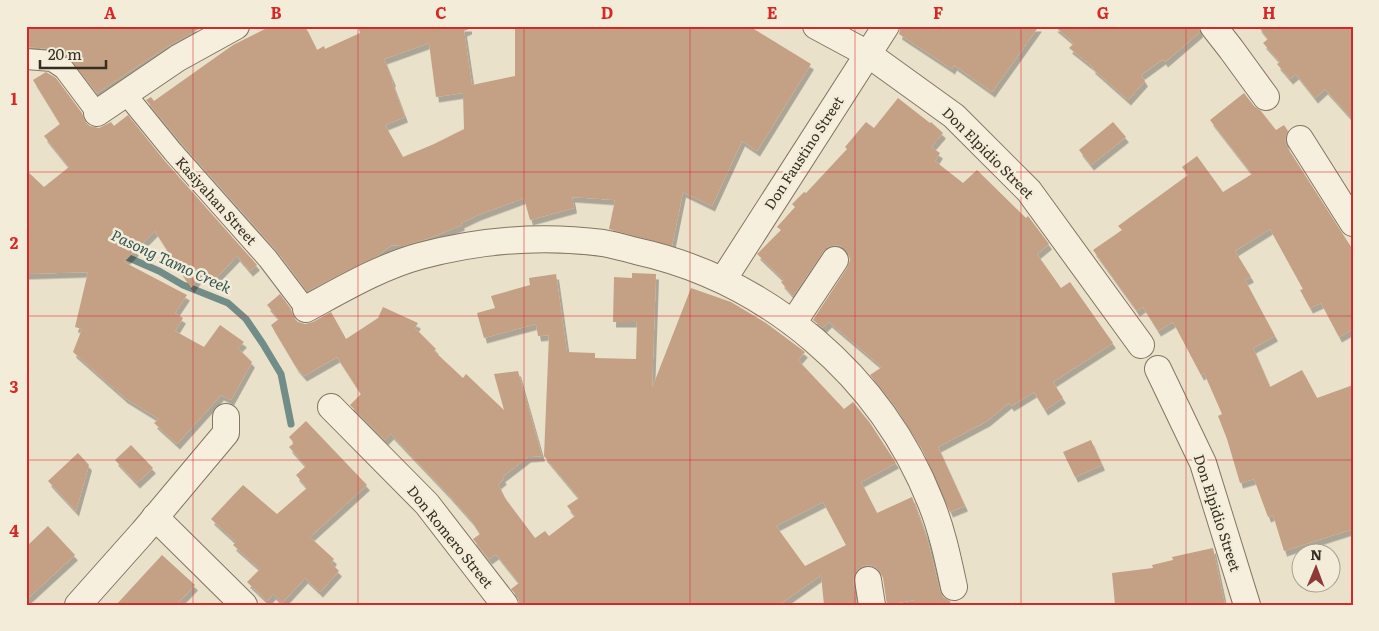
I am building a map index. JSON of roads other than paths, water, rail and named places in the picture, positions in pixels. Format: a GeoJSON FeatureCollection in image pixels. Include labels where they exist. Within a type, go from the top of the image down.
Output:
{"type":"FeatureCollection","features":[{"type":"Feature","properties":{"kind":"street"},"geometry":{"type":"LineString","coordinates":[[26,59],[52,61],[64,69],[97,113],[178,58],[236,26]]}},
{"type":"Feature","properties":{"kind":"street"},"geometry":{"type":"LineString","coordinates":[[816,26],[868,54]]}},
{"type":"Feature","properties":{"kind":"street","name":"Don Faustino Street"},"geometry":{"type":"LineString","coordinates":[[723,280],[886,26]]}},
{"type":"Feature","properties":{"kind":"street"},"geometry":{"type":"LineString","coordinates":[[1213,26],[1266,97]]}},
{"type":"Feature","properties":{"kind":"street","name":"Don Elpidio Street"},"geometry":{"type":"LineString","coordinates":[[868,54],[954,116],[1029,190],[1141,345]]}},
{"type":"Feature","properties":{"kind":"street","name":"Kasiyahan Street"},"geometry":{"type":"LineString","coordinates":[[125,93],[173,152],[268,259],[306,309]]}},
{"type":"Feature","properties":{"kind":"street"},"geometry":{"type":"LineString","coordinates":[[1300,138],[1353,223]]}},
{"type":"Feature","properties":{"kind":"street"},"geometry":{"type":"LineString","coordinates":[[306,309],[360,279],[418,256],[480,243],[542,238],[604,243],[656,255],[723,280],[762,301],[793,323],[832,356],[862,388],[889,424],[912,462],[931,502],[945,544],[954,587]]}},
{"type":"Feature","properties":{"kind":"street"},"geometry":{"type":"LineString","coordinates":[[793,323],[835,260]]}},
{"type":"Feature","properties":{"kind":"street","name":"Don Elpidio Street"},"geometry":{"type":"LineString","coordinates":[[1158,369],[1203,463],[1247,605]]}},
{"type":"Feature","properties":{"kind":"street","name":"Don Romero Street"},"geometry":{"type":"LineString","coordinates":[[331,407],[427,504],[505,605]]}},
{"type":"Feature","properties":{"kind":"street"},"geometry":{"type":"LineString","coordinates":[[78,605],[226,434],[226,417]]}},
{"type":"Feature","properties":{"kind":"street"},"geometry":{"type":"LineString","coordinates":[[154,517],[244,605]]}},
{"type":"Feature","properties":{"kind":"waterway","name":"Pasong Tamo Creek"},"geometry":{"type":"LineString","coordinates":[[120,254],[159,271],[183,285],[228,303],[246,319],[281,374],[291,424]]}}]}
